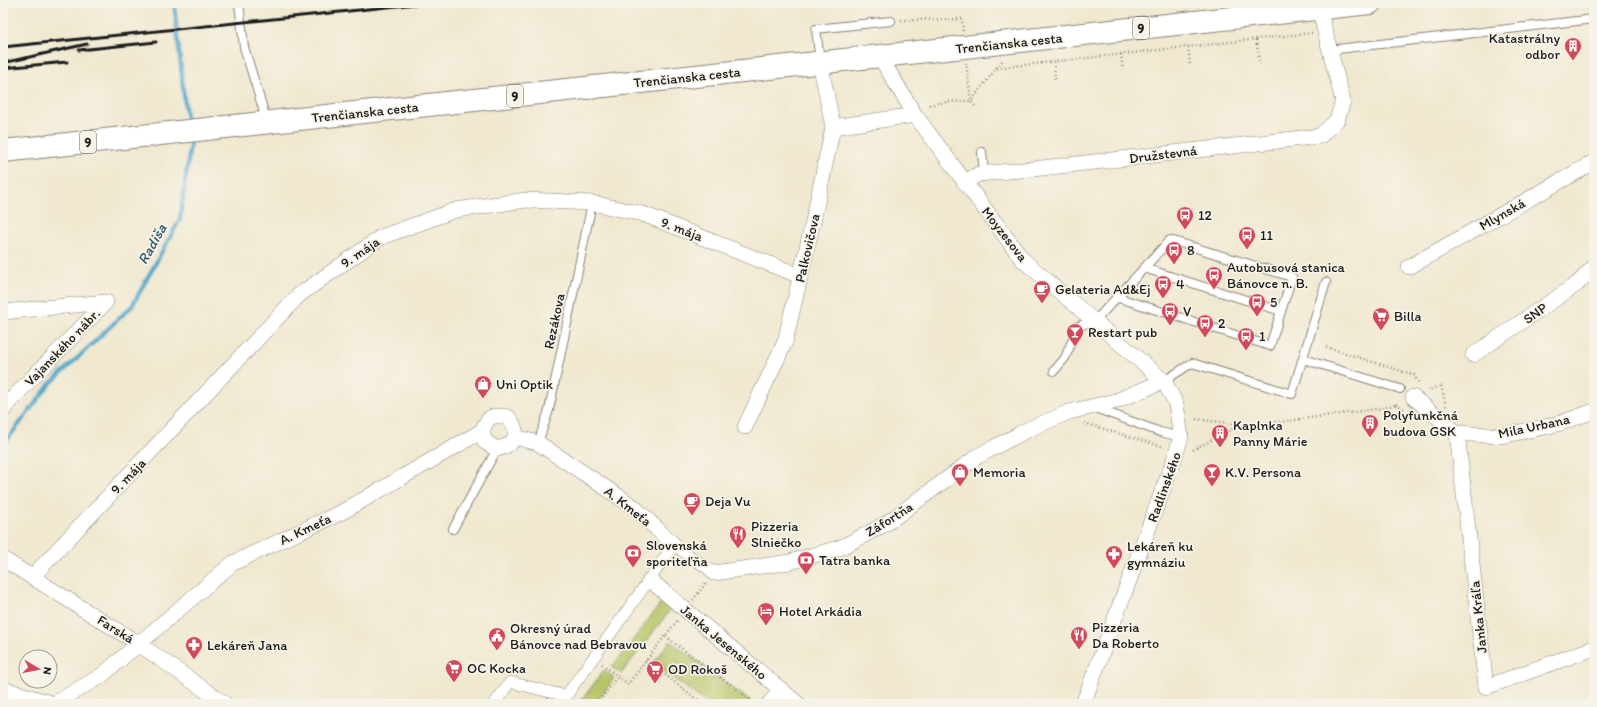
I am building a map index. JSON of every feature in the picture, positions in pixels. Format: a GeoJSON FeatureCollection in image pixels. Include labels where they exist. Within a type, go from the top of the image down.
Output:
{"type":"FeatureCollection","features":[{"type":"Feature","properties":{"kind":"main road","name":"Trenčianska cesta"},"geometry":{"type":"LineString","coordinates":[[3,151],[820,62],[880,57],[1292,7],[1318,8],[1370,3]]}},
{"type":"Feature","properties":{"kind":"street"},"geometry":{"type":"LineString","coordinates":[[1318,8],[1329,50]]}},
{"type":"Feature","properties":{"kind":"street","name":"Družstevná"},"geometry":{"type":"LineString","coordinates":[[964,182],[982,173],[1042,168],[1320,136],[1337,120],[1343,101],[1329,50]]}},
{"type":"Feature","properties":{"kind":"street","name":"Moyzesova"},"geometry":{"type":"LineString","coordinates":[[880,57],[915,115],[1023,260],[1164,381]]}},
{"type":"Feature","properties":{"kind":"street","name":"Palkovičova"},"geometry":{"type":"LineString","coordinates":[[745,427],[785,342],[833,127],[820,62]]}},
{"type":"Feature","properties":{"kind":"street"},"geometry":{"type":"LineString","coordinates":[[833,127],[915,115]]}},
{"type":"Feature","properties":{"kind":"street","name":"Mlynská"},"geometry":{"type":"LineString","coordinates":[[1409,267],[1594,162]]}},
{"type":"Feature","properties":{"kind":"street","name":"9. mája"},"geometry":{"type":"LineString","coordinates":[[32,577],[299,295],[381,237],[456,210],[526,200],[592,203],[643,214],[800,276]]}},
{"type":"Feature","properties":{"kind":"street","name":"SNP"},"geometry":{"type":"LineString","coordinates":[[1473,356],[1577,284],[1594,267]]}},
{"type":"Feature","properties":{"kind":"street","name":"Vajanského nábr."},"geometry":{"type":"LineString","coordinates":[[3,312],[106,302],[3,410]]}},
{"type":"Feature","properties":{"kind":"street","name":"Záfortňa"},"geometry":{"type":"LineString","coordinates":[[714,573],[790,562],[842,547],[887,523],[978,456],[1027,430],[1069,412],[1116,401],[1164,381]]}},
{"type":"Feature","properties":{"kind":"street","name":"Radlinského"},"geometry":{"type":"LineString","coordinates":[[1083,704],[1155,512],[1181,437],[1176,404],[1164,381]]}},
{"type":"Feature","properties":{"kind":"street"},"geometry":{"type":"LineString","coordinates":[[1418,392],[1457,433]]}},
{"type":"Feature","properties":{"kind":"street","name":"Mila Urbana"},"geometry":{"type":"LineString","coordinates":[[1457,433],[1501,436],[1558,424],[1594,411]]}},
{"type":"Feature","properties":{"kind":"street","name":"A. Kmeťa"},"geometry":{"type":"LineString","coordinates":[[54,704],[101,676],[233,563],[342,512],[482,431],[487,420],[496,415],[508,417],[515,426],[515,437],[538,443],[634,507],[674,545]]}},
{"type":"Feature","properties":{"kind":"street"},"geometry":{"type":"LineString","coordinates":[[482,431],[485,442],[497,449],[509,446],[515,437]]}},
{"type":"Feature","properties":{"kind":"street","name":"Janka Kráľa"},"geometry":{"type":"LineString","coordinates":[[1457,433],[1486,687],[1594,648]]}},
{"type":"Feature","properties":{"kind":"street"},"geometry":{"type":"LineString","coordinates":[[494,704],[510,682],[564,700],[674,545],[714,573]]}},
{"type":"Feature","properties":{"kind":"street","name":"Farská"},"geometry":{"type":"LineString","coordinates":[[3,559],[139,644],[225,704]]}},
{"type":"Feature","properties":{"kind":"street","name":"Janka Jesenského"},"geometry":{"type":"LineString","coordinates":[[650,580],[798,704]]}},
{"type":"Feature","properties":{"kind":"street"},"geometry":{"type":"LineString","coordinates":[[3,689],[54,704]]}},
{"type":"Feature","properties":{"kind":"street"},"geometry":{"type":"LineString","coordinates":[[769,704],[781,690]]}},
{"type":"Feature","properties":{"kind":"lane"},"geometry":{"type":"LineString","coordinates":[[239,3],[244,47],[268,122]]}},
{"type":"Feature","properties":{"kind":"lane"},"geometry":{"type":"LineString","coordinates":[[1329,50],[1594,19]]}},
{"type":"Feature","properties":{"kind":"lane"},"geometry":{"type":"LineString","coordinates":[[820,62],[816,29],[891,21]]}},
{"type":"Feature","properties":{"kind":"lane"},"geometry":{"type":"LineString","coordinates":[[982,152],[982,173]]}},
{"type":"Feature","properties":{"kind":"lane","name":"Rezákova"},"geometry":{"type":"LineString","coordinates":[[538,443],[549,410],[592,203]]}},
{"type":"Feature","properties":{"kind":"lane"},"geometry":{"type":"LineString","coordinates":[[1054,371],[1064,358],[1078,326],[1094,321],[1116,297],[1170,240],[1292,277],[1270,346],[1116,297]]}},
{"type":"Feature","properties":{"kind":"lane"},"geometry":{"type":"LineString","coordinates":[[1144,268],[1281,311]]}},
{"type":"Feature","properties":{"kind":"lane"},"geometry":{"type":"LineString","coordinates":[[1164,381],[1192,363],[1292,394],[1326,282]]}},
{"type":"Feature","properties":{"kind":"lane"},"geometry":{"type":"LineString","coordinates":[[1302,359],[1400,389]]}},
{"type":"Feature","properties":{"kind":"lane"},"geometry":{"type":"LineString","coordinates":[[1092,407],[1160,432],[1181,437]]}},
{"type":"Feature","properties":{"kind":"lane"},"geometry":{"type":"LineString","coordinates":[[453,529],[497,449]]}},
{"type":"Feature","properties":{"kind":"path"},"geometry":{"type":"LineString","coordinates":[[891,21],[962,19],[964,36]]}},
{"type":"Feature","properties":{"kind":"path"},"geometry":{"type":"LineString","coordinates":[[997,68],[1256,40],[1324,31]]}},
{"type":"Feature","properties":{"kind":"path"},"geometry":{"type":"LineString","coordinates":[[1256,40],[1260,64]]}},
{"type":"Feature","properties":{"kind":"path"},"geometry":{"type":"LineString","coordinates":[[1188,47],[1190,64]]}},
{"type":"Feature","properties":{"kind":"path"},"geometry":{"type":"LineString","coordinates":[[1121,54],[1123,70]]}},
{"type":"Feature","properties":{"kind":"path"},"geometry":{"type":"LineString","coordinates":[[965,56],[971,101],[975,106]]}},
{"type":"Feature","properties":{"kind":"path"},"geometry":{"type":"LineString","coordinates":[[929,105],[947,102],[971,101],[1002,60]]}},
{"type":"Feature","properties":{"kind":"path"},"geometry":{"type":"LineString","coordinates":[[1054,62],[1055,80]]}},
{"type":"Feature","properties":{"kind":"path"},"geometry":{"type":"LineString","coordinates":[[1326,347],[1414,375],[1418,392]]}},
{"type":"Feature","properties":{"kind":"path"},"geometry":{"type":"LineString","coordinates":[[1196,419],[1250,426],[1384,408],[1396,404]]}},
{"type":"Feature","properties":{"kind":"path"},"geometry":{"type":"LineString","coordinates":[[1059,416],[1098,426],[1168,448]]}},
{"type":"Feature","properties":{"kind":"path"},"geometry":{"type":"LineString","coordinates":[[1193,450],[1242,424]]}},
{"type":"Feature","properties":{"kind":"path"},"geometry":{"type":"LineString","coordinates":[[694,599],[714,573]]}},
{"type":"Feature","properties":{"kind":"path"},"geometry":{"type":"LineString","coordinates":[[608,669],[628,684],[670,630]]}},
{"type":"Feature","properties":{"kind":"path"},"geometry":{"type":"LineString","coordinates":[[665,636],[757,704]]}},
{"type":"Feature","properties":{"kind":"path"},"geometry":{"type":"LineString","coordinates":[[646,660],[703,704]]}},
{"type":"Feature","properties":{"kind":"path"},"geometry":{"type":"LineString","coordinates":[[598,704],[618,676]]}},
{"type":"Feature","properties":{"kind":"green space"},"geometry":{"type":"Polygon","coordinates":[[[665,598],[674,605],[621,674],[612,667],[665,598]]]}},
{"type":"Feature","properties":{"kind":"green space"},"geometry":{"type":"Polygon","coordinates":[[[670,641],[753,703],[708,704],[653,663],[670,641]]]}},
{"type":"Feature","properties":{"kind":"green space"},"geometry":{"type":"Polygon","coordinates":[[[604,670],[614,678],[595,704],[579,704],[604,670]]]}},
{"type":"Feature","properties":{"kind":"waterway","name":"Radiša"},"geometry":{"type":"LineString","coordinates":[[174,3],[187,125]]}},
{"type":"Feature","properties":{"kind":"waterway","name":"Radiša"},"geometry":{"type":"LineString","coordinates":[[3,445],[50,384],[132,306],[180,219],[190,147],[189,137]]}},
{"type":"Feature","properties":{"kind":"railway"},"geometry":{"type":"LineString","coordinates":[[3,47],[426,3]]}},
{"type":"Feature","properties":{"kind":"railway"},"geometry":{"type":"LineString","coordinates":[[79,50],[156,42]]}},
{"type":"Feature","properties":{"kind":"railway"},"geometry":{"type":"LineString","coordinates":[[3,63],[87,44]]}},
{"type":"Feature","properties":{"kind":"railway"},"geometry":{"type":"LineString","coordinates":[[3,68],[67,62]]}},
{"type":"Feature","properties":{"kind":"place","name":"Katastrálny odbor"},"geometry":{"type":"Point","coordinates":[1573,61]}},
{"type":"Feature","properties":{"kind":"place","name":"12"},"geometry":{"type":"Point","coordinates":[1185,230]}},
{"type":"Feature","properties":{"kind":"place","name":"11"},"geometry":{"type":"Point","coordinates":[1247,250]}},
{"type":"Feature","properties":{"kind":"place","name":"8"},"geometry":{"type":"Point","coordinates":[1174,265]}},
{"type":"Feature","properties":{"kind":"place","name":"Autobusová stanica Bánovce n. B."},"geometry":{"type":"Point","coordinates":[1214,290]}},
{"type":"Feature","properties":{"kind":"place","name":"4"},"geometry":{"type":"Point","coordinates":[1163,299]}},
{"type":"Feature","properties":{"kind":"place","name":"Gelateria Ad&Ej"},"geometry":{"type":"Point","coordinates":[1042,304]}},
{"type":"Feature","properties":{"kind":"place","name":"5"},"geometry":{"type":"Point","coordinates":[1257,317]}},
{"type":"Feature","properties":{"kind":"place","name":"V"},"geometry":{"type":"Point","coordinates":[1170,326]}},
{"type":"Feature","properties":{"kind":"place","name":"Billa"},"geometry":{"type":"Point","coordinates":[1381,331]}},
{"type":"Feature","properties":{"kind":"place","name":"2"},"geometry":{"type":"Point","coordinates":[1205,338]}},
{"type":"Feature","properties":{"kind":"place","name":"Restart pub"},"geometry":{"type":"Point","coordinates":[1075,347]}},
{"type":"Feature","properties":{"kind":"place","name":"1"},"geometry":{"type":"Point","coordinates":[1246,351]}},
{"type":"Feature","properties":{"kind":"place","name":"Uni Optik"},"geometry":{"type":"Point","coordinates":[483,399]}},
{"type":"Feature","properties":{"kind":"place","name":"Polyfunkčná budova GSK"},"geometry":{"type":"Point","coordinates":[1370,438]}},
{"type":"Feature","properties":{"kind":"place","name":"Kaplnka Panny Márie"},"geometry":{"type":"Point","coordinates":[1220,448]}},
{"type":"Feature","properties":{"kind":"place","name":"Memoria"},"geometry":{"type":"Point","coordinates":[960,487]}},
{"type":"Feature","properties":{"kind":"place","name":"K.V. Persona"},"geometry":{"type":"Point","coordinates":[1212,487]}},
{"type":"Feature","properties":{"kind":"place","name":"Deja Vu"},"geometry":{"type":"Point","coordinates":[692,516]}},
{"type":"Feature","properties":{"kind":"place","name":"Pizzeria Slniečko"},"geometry":{"type":"Point","coordinates":[738,549]}},
{"type":"Feature","properties":{"kind":"place","name":"Slovenská sporiteľňa"},"geometry":{"type":"Point","coordinates":[633,568]}},
{"type":"Feature","properties":{"kind":"place","name":"Lekáreň ku gymnáziu"},"geometry":{"type":"Point","coordinates":[1114,569]}},
{"type":"Feature","properties":{"kind":"place","name":"Tatra banka"},"geometry":{"type":"Point","coordinates":[806,575]}},
{"type":"Feature","properties":{"kind":"place","name":"Hotel Arkádia"},"geometry":{"type":"Point","coordinates":[766,626]}},
{"type":"Feature","properties":{"kind":"place","name":"Pizzeria Da Roberto"},"geometry":{"type":"Point","coordinates":[1079,650]}},
{"type":"Feature","properties":{"kind":"place","name":"Okresný úrad Bánovce nad Bebravou"},"geometry":{"type":"Point","coordinates":[497,651]}},
{"type":"Feature","properties":{"kind":"place","name":"Lekáreň Jana"},"geometry":{"type":"Point","coordinates":[194,660]}},
{"type":"Feature","properties":{"kind":"place","name":"OC Kocka"},"geometry":{"type":"Point","coordinates":[454,683]}},
{"type":"Feature","properties":{"kind":"place","name":"OD Rokoš"},"geometry":{"type":"Point","coordinates":[655,684]}}]}
